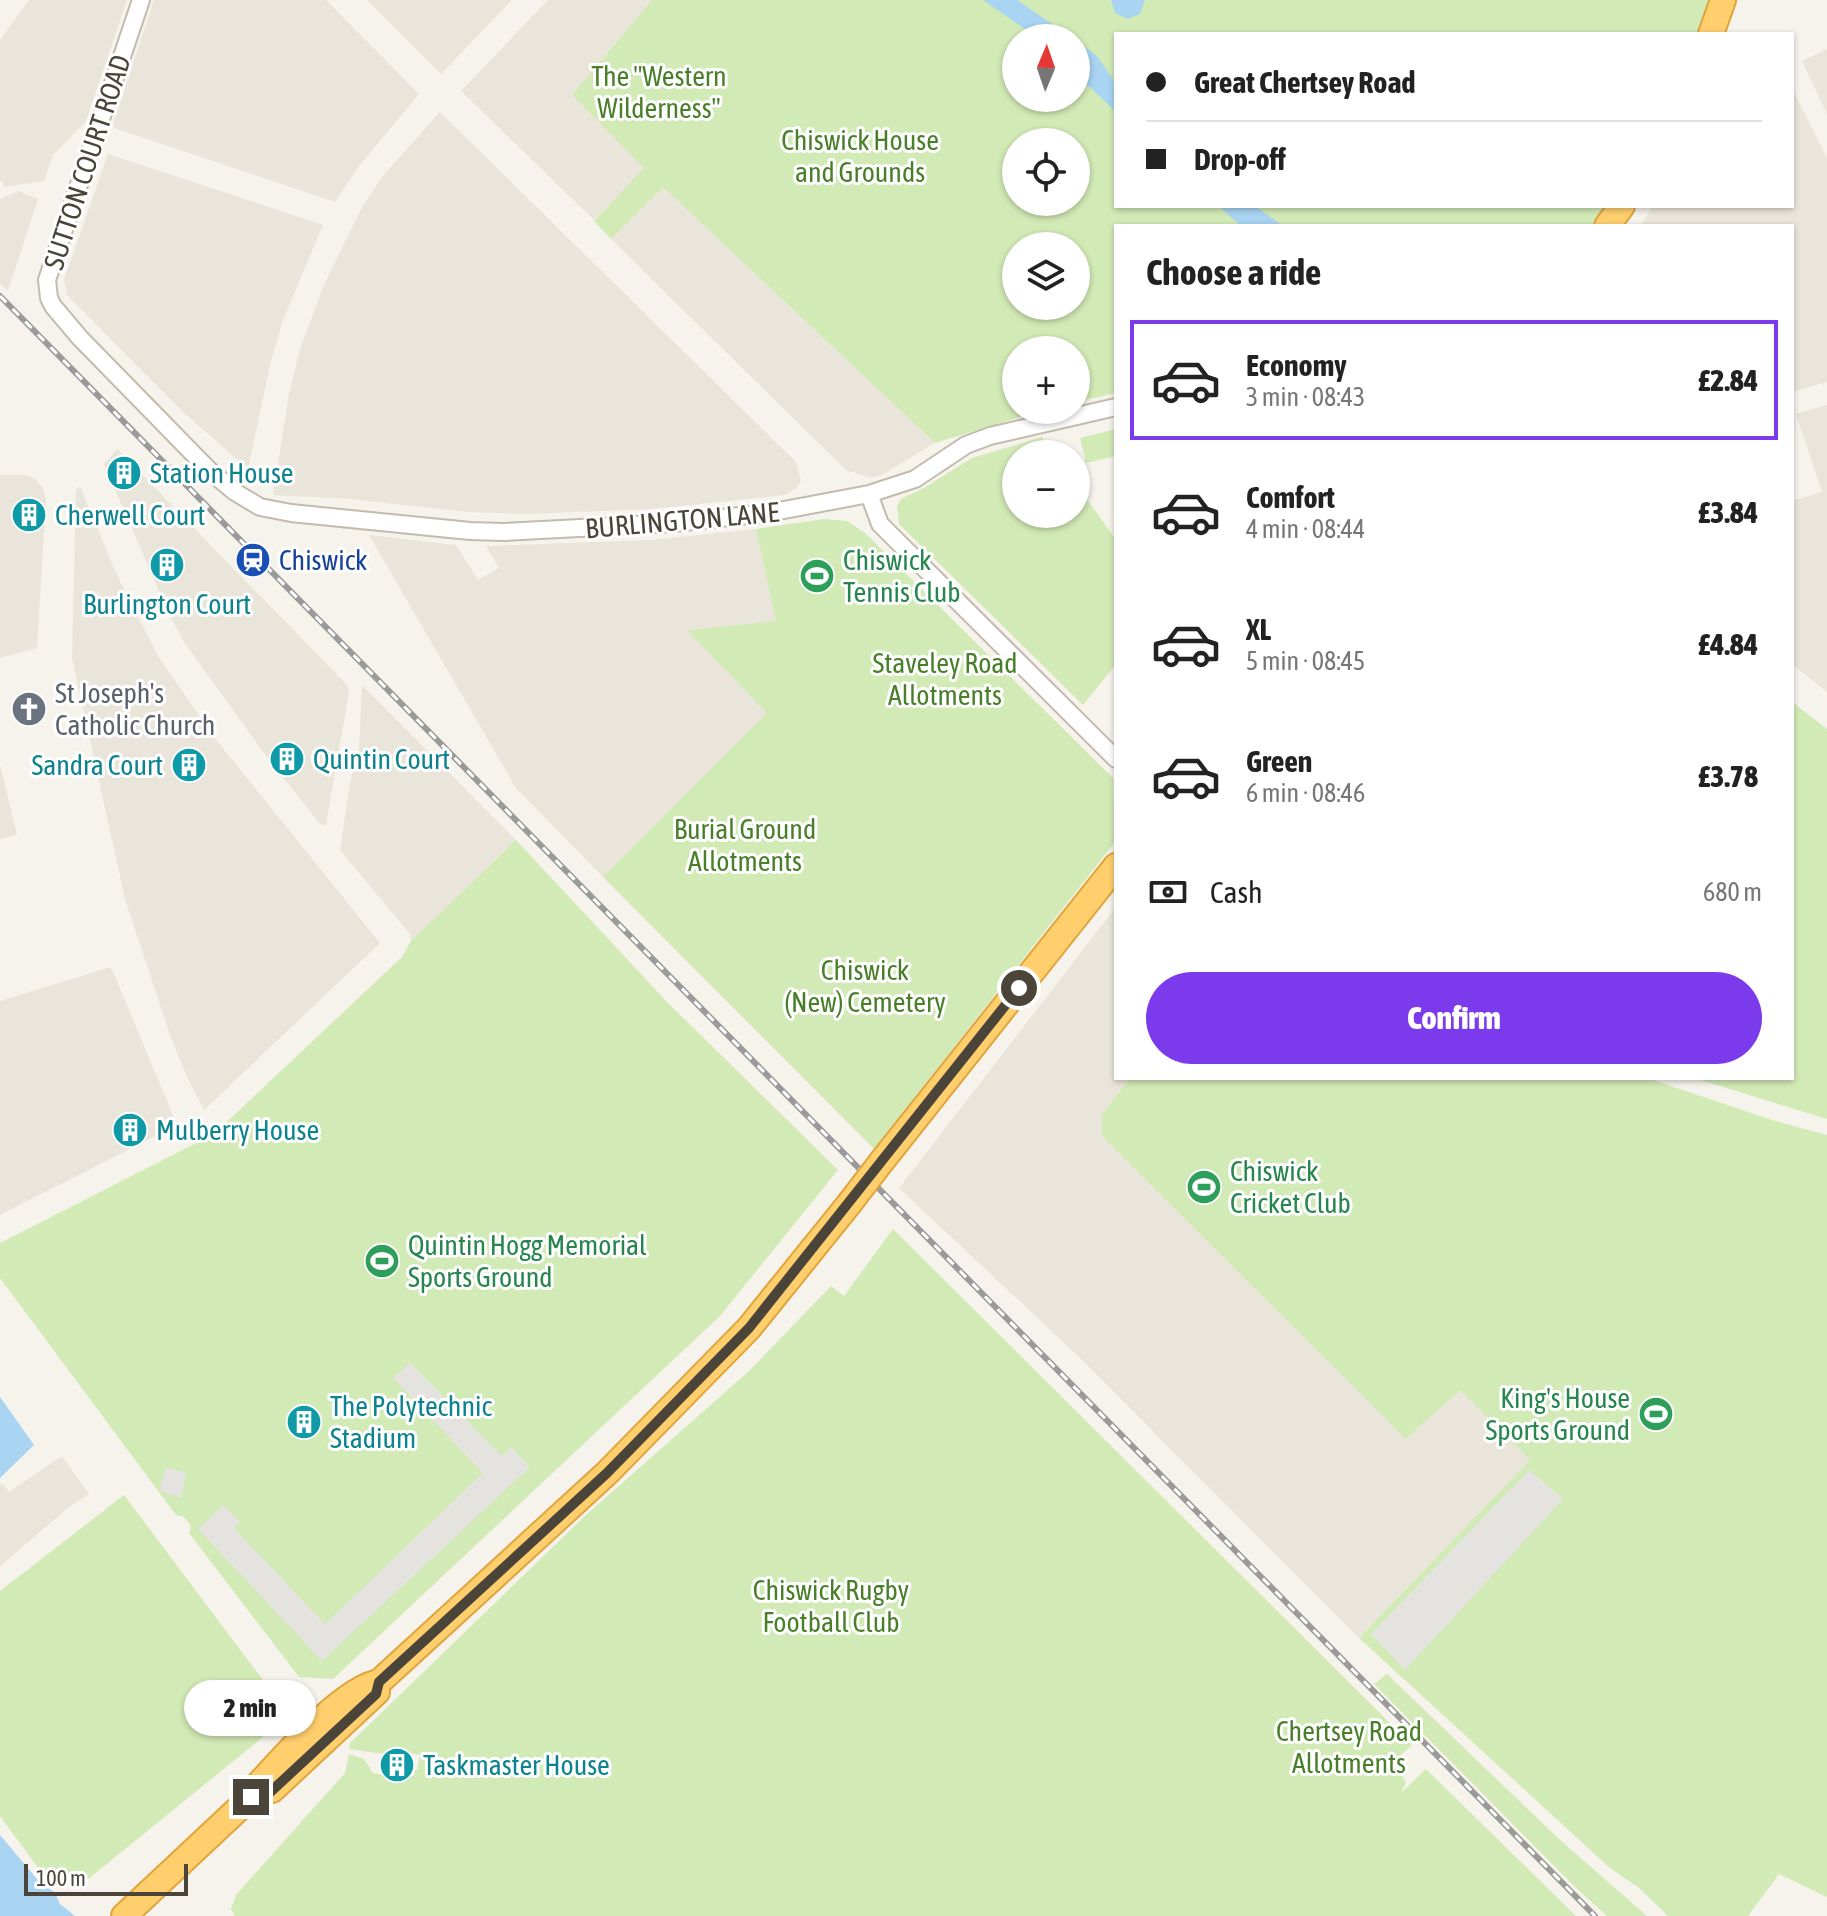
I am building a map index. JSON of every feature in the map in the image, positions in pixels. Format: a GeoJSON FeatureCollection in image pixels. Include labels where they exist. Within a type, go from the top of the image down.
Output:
{"type":"FeatureCollection","features":[{"type":"Feature","properties":{"kind":"highway"},"geometry":{"type":"LineString","coordinates":[[1712,32],[1723,0]]}},
{"type":"Feature","properties":{"kind":"highway"},"geometry":{"type":"LineString","coordinates":[[124,1916],[251,1797],[265,1797],[321,1734],[376,1694],[379,1682],[607,1473],[738,1340],[1114,869]]}},
{"type":"Feature","properties":{"kind":"street","name":"SUTTON COURT ROAD"},"geometry":{"type":"LineString","coordinates":[[141,0],[47,280],[47,290],[53,306],[109,369],[210,471],[235,492]]}},
{"type":"Feature","properties":{"kind":"street","name":"BURLINGTON LANE"},"geometry":{"type":"LineString","coordinates":[[235,492],[260,507],[291,513],[470,531],[574,530],[720,519],[869,494],[915,479],[966,445],[990,436],[1035,423],[1114,407]]}},
{"type":"Feature","properties":{"kind":"street"},"geometry":{"type":"LineString","coordinates":[[869,494],[880,524],[1114,757]]}},
{"type":"Feature","properties":{"kind":"shaded area"},"geometry":{"type":"Polygon","coordinates":[[[29,0],[127,0],[86,121],[53,155],[44,181],[4,187],[0,181],[0,40],[29,0]]]}},
{"type":"Feature","properties":{"kind":"shaded area"},"geometry":{"type":"Polygon","coordinates":[[[154,0],[326,0],[419,94],[359,166],[335,202],[112,127],[154,0]]]}},
{"type":"Feature","properties":{"kind":"shaded area"},"geometry":{"type":"Polygon","coordinates":[[[367,0],[512,0],[441,74],[367,0]]]}},
{"type":"Feature","properties":{"kind":"shaded area"},"geometry":{"type":"Polygon","coordinates":[[[548,0],[652,0],[572,95],[645,168],[594,220],[461,91],[548,0]]]}},
{"type":"Feature","properties":{"kind":"shaded area"},"geometry":{"type":"Polygon","coordinates":[[[1827,49],[1827,114],[1802,61],[1827,49]]]}},
{"type":"Feature","properties":{"kind":"shaded area"},"geometry":{"type":"Polygon","coordinates":[[[1794,92],[1827,158],[1827,382],[1794,391],[1794,224],[1642,224],[1651,208],[1794,208],[1794,92]]]}},
{"type":"Feature","properties":{"kind":"shaded area"},"geometry":{"type":"Polygon","coordinates":[[[440,112],[796,462],[801,481],[796,488],[788,494],[776,496],[652,509],[525,514],[273,495],[289,394],[300,349],[324,285],[360,211],[381,178],[440,112]]]}},
{"type":"Feature","properties":{"kind":"shaded area"},"geometry":{"type":"Polygon","coordinates":[[[108,154],[323,225],[283,320],[248,469],[182,411],[67,295],[64,280],[108,154]]]}},
{"type":"Feature","properties":{"kind":"shaded area"},"geometry":{"type":"Polygon","coordinates":[[[662,186],[935,443],[882,475],[870,478],[846,470],[611,239],[662,186]]]}},
{"type":"Feature","properties":{"kind":"shaded area"},"geometry":{"type":"Polygon","coordinates":[[[18,191],[38,199],[8,291],[0,283],[0,199],[18,191]]]}},
{"type":"Feature","properties":{"kind":"shaded area"},"geometry":{"type":"Polygon","coordinates":[[[1827,405],[1827,692],[1794,666],[1794,500],[1822,492],[1796,414],[1827,405]]]}},
{"type":"Feature","properties":{"kind":"shaded area"},"geometry":{"type":"Polygon","coordinates":[[[117,449],[347,685],[349,692],[326,825],[320,824],[261,749],[184,642],[104,464],[117,449]]]}},
{"type":"Feature","properties":{"kind":"shaded area"},"geometry":{"type":"Polygon","coordinates":[[[0,475],[34,478],[43,488],[46,499],[37,648],[0,658],[0,475]]]}},
{"type":"Feature","properties":{"kind":"shaded area"},"geometry":{"type":"Polygon","coordinates":[[[80,486],[115,571],[158,656],[213,736],[380,943],[204,1110],[170,1035],[125,899],[72,658],[76,491],[80,486]]]}},
{"type":"Feature","properties":{"kind":"shaded area"},"geometry":{"type":"Polygon","coordinates":[[[756,529],[776,621],[687,630],[768,713],[603,877],[516,788],[369,535],[456,545],[478,580],[499,568],[486,546],[651,540],[756,529]]]}},
{"type":"Feature","properties":{"kind":"shaded area"},"geometry":{"type":"Polygon","coordinates":[[[362,685],[516,840],[411,941],[410,934],[340,850],[350,783],[359,748],[362,685]]]}},
{"type":"Feature","properties":{"kind":"shaded area"},"geometry":{"type":"Polygon","coordinates":[[[0,764],[17,835],[0,839],[0,764]]]}},
{"type":"Feature","properties":{"kind":"shaded area"},"geometry":{"type":"Polygon","coordinates":[[[1114,910],[1114,1080],[1128,1080],[1102,1114],[1407,1439],[1460,1389],[1530,1460],[1359,1638],[1079,1357],[899,1188],[1114,910]]]}},
{"type":"Feature","properties":{"kind":"shaded area"},"geometry":{"type":"Polygon","coordinates":[[[111,967],[177,1125],[0,1215],[0,1001],[111,967]]]}},
{"type":"Feature","properties":{"kind":"shaded area"},"geometry":{"type":"Polygon","coordinates":[[[410,1363],[502,1456],[511,1447],[530,1467],[322,1661],[198,1529],[223,1505],[240,1522],[234,1528],[325,1624],[483,1473],[393,1378],[410,1363]]]}},
{"type":"Feature","properties":{"kind":"shaded area"},"geometry":{"type":"Polygon","coordinates":[[[62,1456],[89,1494],[69,1507],[0,1566],[0,1486],[2,1483],[9,1492],[62,1456]]]}},
{"type":"Feature","properties":{"kind":"shaded area"},"geometry":{"type":"Polygon","coordinates":[[[166,1467],[186,1473],[181,1498],[159,1490],[166,1467]]]}},
{"type":"Feature","properties":{"kind":"shaded area"},"geometry":{"type":"Polygon","coordinates":[[[1529,1470],[1563,1499],[1405,1670],[1371,1634],[1529,1470]]]}},
{"type":"Feature","properties":{"kind":"green space","name":"Chiswick House and Grounds"},"geometry":{"type":"Polygon","coordinates":[[[652,0],[1714,0],[1702,32],[1114,32],[1114,208],[1614,208],[1602,224],[1114,224],[1114,393],[1090,399],[1090,336],[1002,336],[1002,423],[935,443],[663,187],[611,239],[594,221],[644,168],[572,95],[652,0]]]}},
{"type":"Feature","properties":{"kind":"green space"},"geometry":{"type":"Polygon","coordinates":[[[1114,430],[1114,456],[1090,462],[1090,440],[1080,440],[1114,430]]]}},
{"type":"Feature","properties":{"kind":"green space"},"geometry":{"type":"Polygon","coordinates":[[[1002,449],[1002,528],[1090,528],[1090,504],[1114,537],[1114,666],[1083,705],[899,524],[897,507],[901,499],[972,458],[1002,449]]]}},
{"type":"Feature","properties":{"kind":"green space"},"geometry":{"type":"Polygon","coordinates":[[[824,519],[847,521],[865,533],[1113,778],[1114,843],[874,1149],[603,877],[767,713],[687,630],[776,621],[756,529],[824,519]]]}},
{"type":"Feature","properties":{"kind":"green space"},"geometry":{"type":"Polygon","coordinates":[[[1794,704],[1827,729],[1827,1119],[1700,1080],[1794,1080],[1794,704]]]}},
{"type":"Feature","properties":{"kind":"green space","name":"Quintin Hogg Memorial Sports Ground"},"geometry":{"type":"Polygon","coordinates":[[[516,840],[667,1002],[838,1170],[720,1316],[333,1679],[299,1677],[189,1533],[191,1526],[184,1517],[176,1515],[0,1278],[0,1243],[214,1134],[402,957],[411,941],[516,840]]]}},
{"type":"Feature","properties":{"kind":"green space","name":"King's House Sports Ground"},"geometry":{"type":"Polygon","coordinates":[[[1128,1080],[1653,1080],[1827,1135],[1827,1897],[1779,1874],[1748,1916],[1668,1916],[1639,1888],[1610,1868],[1359,1638],[1530,1460],[1460,1390],[1406,1439],[1102,1136],[1102,1114],[1128,1080]]]}},
{"type":"Feature","properties":{"kind":"green space","name":"Chiswick Rugby Football Club"},"geometry":{"type":"Polygon","coordinates":[[[893,1229],[1412,1745],[1394,1762],[1406,1782],[1401,1793],[1426,1769],[1576,1916],[235,1916],[231,1909],[236,1895],[345,1773],[349,1754],[364,1759],[373,1773],[405,1779],[406,1775],[414,1776],[417,1770],[420,1755],[390,1749],[384,1754],[349,1749],[350,1743],[587,1514],[748,1372],[831,1286],[844,1296],[893,1229]]]}},
{"type":"Feature","properties":{"kind":"green space"},"geometry":{"type":"Polygon","coordinates":[[[124,1495],[272,1692],[272,1711],[263,1737],[82,1884],[39,1869],[0,1816],[0,1591],[124,1495]]]}},
{"type":"Feature","properties":{"kind":"green space"},"geometry":{"type":"Polygon","coordinates":[[[1387,1674],[1559,1839],[1647,1916],[1607,1916],[1574,1886],[1374,1684],[1387,1674]]]}},
{"type":"Feature","properties":{"kind":"water"},"geometry":{"type":"Polygon","coordinates":[[[983,0],[1017,0],[1052,24],[1018,24],[983,0]]]}},
{"type":"Feature","properties":{"kind":"water"},"geometry":{"type":"Polygon","coordinates":[[[1111,0],[1145,0],[1140,14],[1128,19],[1115,13],[1111,0]]]}},
{"type":"Feature","properties":{"kind":"water"},"geometry":{"type":"Polygon","coordinates":[[[1090,51],[1114,81],[1114,110],[1090,87],[1090,51]]]}},
{"type":"Feature","properties":{"kind":"water"},"geometry":{"type":"Polygon","coordinates":[[[1220,208],[1258,208],[1280,224],[1239,224],[1220,208]]]}},
{"type":"Feature","properties":{"kind":"water"},"geometry":{"type":"Polygon","coordinates":[[[0,1397],[34,1445],[0,1478],[0,1397]]]}},
{"type":"Feature","properties":{"kind":"water"},"geometry":{"type":"Polygon","coordinates":[[[0,1835],[37,1879],[55,1893],[60,1904],[75,1916],[0,1916],[0,1835]]]}},
{"type":"Feature","properties":{"kind":"railway"},"geometry":{"type":"LineString","coordinates":[[0,296],[1595,1916]]}},
{"type":"Feature","properties":{"kind":"place","name":"Station House"},"geometry":{"type":"Point","coordinates":[124,473]}},
{"type":"Feature","properties":{"kind":"place","name":"Cherwell Court"},"geometry":{"type":"Point","coordinates":[29,515]}},
{"type":"Feature","properties":{"kind":"place","name":"Chiswick"},"geometry":{"type":"Point","coordinates":[253,560]}},
{"type":"Feature","properties":{"kind":"place","name":"Burlington Court"},"geometry":{"type":"Point","coordinates":[167,565]}},
{"type":"Feature","properties":{"kind":"place","name":"Chiswick Tennis Club"},"geometry":{"type":"Point","coordinates":[817,576]}},
{"type":"Feature","properties":{"kind":"place","name":"St Joseph's Catholic Church"},"geometry":{"type":"Point","coordinates":[29,709]}},
{"type":"Feature","properties":{"kind":"place","name":"Quintin Court"},"geometry":{"type":"Point","coordinates":[287,759]}},
{"type":"Feature","properties":{"kind":"place","name":"Sandra Court"},"geometry":{"type":"Point","coordinates":[189,765]}},
{"type":"Feature","properties":{"kind":"place","name":"Mulberry House"},"geometry":{"type":"Point","coordinates":[130,1130]}},
{"type":"Feature","properties":{"kind":"place","name":"Chiswick Cricket Club"},"geometry":{"type":"Point","coordinates":[1204,1187]}},
{"type":"Feature","properties":{"kind":"place","name":"Quintin Hogg Memorial Sports Ground"},"geometry":{"type":"Point","coordinates":[382,1261]}},
{"type":"Feature","properties":{"kind":"place","name":"King's House Sports Ground"},"geometry":{"type":"Point","coordinates":[1656,1414]}},
{"type":"Feature","properties":{"kind":"place","name":"The Polytechnic Stadium"},"geometry":{"type":"Point","coordinates":[304,1422]}},
{"type":"Feature","properties":{"kind":"place","name":"Taskmaster House"},"geometry":{"type":"Point","coordinates":[397,1765]}},
{"type":"Feature","properties":{"kind":"route"},"geometry":{"type":"LineString","coordinates":[[251,1797],[265,1797],[376,1694],[379,1682],[607,1473],[749,1328],[1019,988]]}},
{"type":"Feature","properties":{"kind":"park label","name":"The \"Western Wilderness\""},"geometry":{"type":"Point","coordinates":[659,92]}},
{"type":"Feature","properties":{"kind":"park label","name":"Staveley Road Allotments"},"geometry":{"type":"Point","coordinates":[945,679]}},
{"type":"Feature","properties":{"kind":"park label","name":"Burial Ground Allotments"},"geometry":{"type":"Point","coordinates":[745,845]}},
{"type":"Feature","properties":{"kind":"park label","name":"Chiswick (New) Cemetery"},"geometry":{"type":"Point","coordinates":[865,986]}},
{"type":"Feature","properties":{"kind":"park label","name":"Chertsey Road Allotments"},"geometry":{"type":"Point","coordinates":[1349,1747]}}]}
